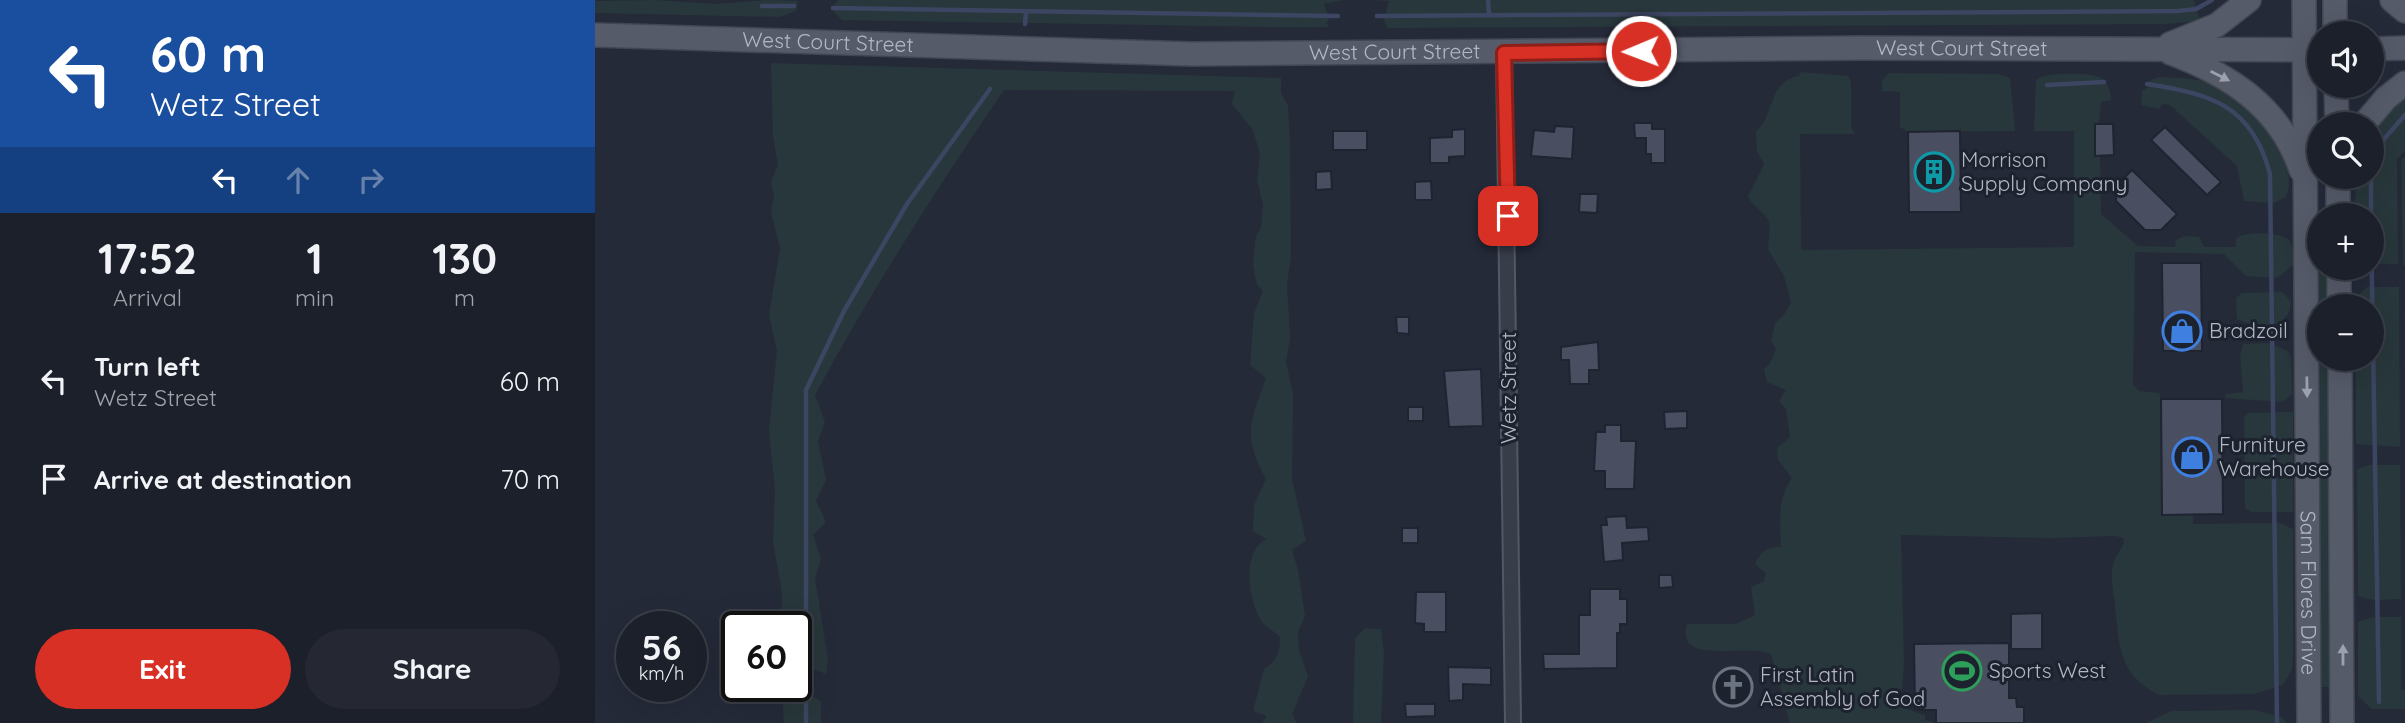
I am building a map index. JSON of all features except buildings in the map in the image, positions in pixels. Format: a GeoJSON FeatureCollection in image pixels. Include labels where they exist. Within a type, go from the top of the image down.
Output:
{"type":"FeatureCollection","features":[{"type":"Feature","properties":{"kind":"main road"},"geometry":{"type":"LineString","coordinates":[[2158,48],[2217,25],[2249,0]]}},
{"type":"Feature","properties":{"kind":"main road","name":"Sam Flores Drive"},"geometry":{"type":"LineString","coordinates":[[2304,0],[2307,21]]}},
{"type":"Feature","properties":{"kind":"main road"},"geometry":{"type":"LineString","coordinates":[[2335,0],[2335,21]]}},
{"type":"Feature","properties":{"kind":"main road"},"geometry":{"type":"LineString","coordinates":[[2392,0],[2405,11]]}},
{"type":"Feature","properties":{"kind":"main road","name":"West Court Street"},"geometry":{"type":"LineString","coordinates":[[595,35],[1192,54],[2158,48],[2307,50]]}},
{"type":"Feature","properties":{"kind":"main road"},"geometry":{"type":"LineString","coordinates":[[2158,48],[2231,81],[2266,108],[2297,157],[2306,195]]}},
{"type":"Feature","properties":{"kind":"main road"},"geometry":{"type":"LineString","coordinates":[[2384,49],[2405,48]]}},
{"type":"Feature","properties":{"kind":"main road"},"geometry":{"type":"LineString","coordinates":[[2374,112],[2405,83]]}},
{"type":"Feature","properties":{"kind":"main road","name":"Sam Flores Drive"},"geometry":{"type":"LineString","coordinates":[[2309,723],[2306,195],[2310,98]]}},
{"type":"Feature","properties":{"kind":"main road","name":"Sam Flores Drive"},"geometry":{"type":"LineString","coordinates":[[2340,371],[2342,723]]}},
{"type":"Feature","properties":{"kind":"street","name":"Wetz Street"},"geometry":{"type":"LineString","coordinates":[[1504,53],[1513,723]]}},
{"type":"Feature","properties":{"kind":"shaded area"},"geometry":{"type":"Polygon","coordinates":[[[655,0],[716,4],[798,1],[796,11],[780,17],[595,13],[595,1],[655,0]]]}},
{"type":"Feature","properties":{"kind":"shaded area"},"geometry":{"type":"Polygon","coordinates":[[[838,0],[1344,0],[1324,4],[1329,27],[1267,27],[842,20],[832,10],[838,0]]]}},
{"type":"Feature","properties":{"kind":"shaded area"},"geometry":{"type":"Polygon","coordinates":[[[1371,0],[2194,0],[2200,21],[2165,24],[1387,28],[1384,20],[1389,1],[1371,0]]]}},
{"type":"Feature","properties":{"kind":"shaded area"},"geometry":{"type":"Polygon","coordinates":[[[771,63],[1281,78],[1281,93],[1288,106],[1290,149],[1291,257],[1287,284],[1290,338],[1286,362],[1293,394],[1292,479],[1306,541],[1292,550],[1305,616],[1298,632],[1299,651],[1308,676],[1292,714],[1297,723],[1262,723],[1267,716],[1253,711],[1264,669],[1277,656],[1280,637],[1260,619],[1249,576],[1253,554],[1258,545],[1266,539],[1253,531],[1254,505],[1266,479],[1254,451],[1251,429],[1266,378],[1250,365],[1254,313],[1263,291],[1257,285],[1253,265],[1263,205],[1257,180],[1260,154],[1253,130],[1232,104],[1235,91],[1004,90],[905,240],[815,395],[825,422],[818,441],[826,480],[816,501],[826,522],[813,535],[821,559],[815,578],[828,660],[826,674],[812,669],[812,611],[782,611],[782,593],[773,541],[775,489],[769,430],[777,351],[769,315],[780,249],[771,211],[774,197],[771,182],[778,165],[773,136],[771,63]]]}},
{"type":"Feature","properties":{"kind":"shaded area"},"geometry":{"type":"Polygon","coordinates":[[[1800,72],[1848,76],[1851,82],[1851,127],[1855,134],[1800,134],[1801,250],[2074,247],[2074,131],[2034,131],[2036,80],[2048,75],[2067,74],[2096,76],[2101,78],[2109,89],[2111,100],[2101,102],[2099,124],[2095,124],[2095,155],[2100,155],[2101,214],[2138,246],[2175,247],[2176,240],[2185,236],[2199,237],[2204,247],[2236,247],[2236,238],[2255,233],[2278,235],[2289,240],[2293,250],[2293,265],[2277,278],[2246,276],[2224,254],[2135,252],[2133,384],[2139,391],[2159,393],[2161,399],[2162,515],[2193,515],[2193,524],[2280,523],[2293,529],[2293,654],[2292,669],[2283,685],[2254,694],[2159,695],[2145,686],[2128,668],[2120,646],[2112,572],[2115,559],[2124,543],[2123,538],[2116,536],[2051,538],[1901,535],[1904,665],[1901,697],[1906,709],[1925,715],[1925,720],[1936,723],[1790,723],[1771,654],[1746,650],[1702,650],[1692,646],[1686,637],[1687,624],[1736,624],[1755,615],[1751,587],[1764,581],[1766,573],[1755,564],[1765,551],[1781,547],[1782,503],[1792,478],[1778,460],[1777,448],[1790,437],[1786,409],[1779,401],[1786,390],[1767,382],[1764,369],[1770,364],[1776,349],[1771,341],[1775,323],[1784,315],[1791,302],[1784,276],[1768,249],[1768,220],[1748,197],[1764,164],[1757,151],[1756,132],[1782,84],[1799,76],[1800,72]]]}},
{"type":"Feature","properties":{"kind":"shaded area"},"geometry":{"type":"Polygon","coordinates":[[[1889,73],[1997,74],[2010,78],[2015,131],[1908,132],[1900,127],[1900,92],[1882,91],[1882,80],[1889,73]]]}},
{"type":"Feature","properties":{"kind":"shaded area"},"geometry":{"type":"Polygon","coordinates":[[[2159,77],[2192,79],[2216,85],[2263,117],[2280,144],[2284,156],[2289,179],[2285,197],[2274,203],[2244,201],[2237,166],[2170,105],[2162,104],[2159,109],[2141,105],[2142,91],[2150,86],[2149,81],[2159,77]]]}},
{"type":"Feature","properties":{"kind":"shaded area"},"geometry":{"type":"Polygon","coordinates":[[[2405,93],[2405,151],[2397,159],[2398,264],[2384,264],[2384,203],[2355,203],[2356,189],[2384,189],[2384,115],[2405,93]]]}},
{"type":"Feature","properties":{"kind":"shaded area"},"geometry":{"type":"Polygon","coordinates":[[[2405,156],[2405,265],[2403,265],[2401,160],[2405,156]]]}},
{"type":"Feature","properties":{"kind":"shaded area"},"geometry":{"type":"Polygon","coordinates":[[[2317,280],[2328,280],[2329,294],[2317,294],[2317,280]]]}},
{"type":"Feature","properties":{"kind":"shaded area"},"geometry":{"type":"Polygon","coordinates":[[[2367,287],[2399,287],[2400,447],[2356,444],[2356,371],[2384,371],[2384,294],[2360,294],[2367,287]]]}},
{"type":"Feature","properties":{"kind":"shaded area"},"geometry":{"type":"Polygon","coordinates":[[[2282,292],[2291,301],[2289,311],[2279,322],[2263,325],[2237,319],[2236,298],[2242,293],[2282,292]]]}},
{"type":"Feature","properties":{"kind":"shaded area"},"geometry":{"type":"Polygon","coordinates":[[[2269,343],[2288,351],[2291,358],[2292,394],[2282,402],[2226,398],[2225,394],[2243,392],[2240,356],[2243,344],[2269,343]]]}},
{"type":"Feature","properties":{"kind":"shaded area"},"geometry":{"type":"Polygon","coordinates":[[[2318,371],[2329,371],[2332,687],[2320,687],[2318,371]]]}},
{"type":"Feature","properties":{"kind":"shaded area"},"geometry":{"type":"Polygon","coordinates":[[[2293,412],[2293,512],[2251,512],[2245,508],[2244,417],[2249,413],[2293,412]]]}},
{"type":"Feature","properties":{"kind":"shaded area"},"geometry":{"type":"Polygon","coordinates":[[[2370,465],[2400,465],[2401,599],[2374,600],[2358,596],[2357,469],[2370,465]]]}},
{"type":"Feature","properties":{"kind":"shaded area"},"geometry":{"type":"Polygon","coordinates":[[[2374,617],[2401,617],[2401,689],[2405,690],[2405,709],[2372,709],[2358,696],[2358,622],[2374,617]]]}},
{"type":"Feature","properties":{"kind":"shaded area"},"geometry":{"type":"Polygon","coordinates":[[[1365,628],[1381,629],[1384,653],[1381,723],[1353,723],[1355,639],[1365,628]]]}},
{"type":"Feature","properties":{"kind":"shaded area"},"geometry":{"type":"Polygon","coordinates":[[[812,697],[821,701],[821,723],[784,723],[782,702],[812,702],[812,697]]]}},
{"type":"Feature","properties":{"kind":"shaded area"},"geometry":{"type":"Polygon","coordinates":[[[2255,710],[2281,717],[2287,723],[2146,723],[2171,711],[2255,710]]]}},
{"type":"Feature","properties":{"kind":"waterway"},"geometry":{"type":"LineString","coordinates":[[1488,0],[1489,14]]}},
{"type":"Feature","properties":{"kind":"waterway"},"geometry":{"type":"LineString","coordinates":[[1377,16],[2178,11],[2196,9],[2212,0]]}},
{"type":"Feature","properties":{"kind":"waterway"},"geometry":{"type":"LineString","coordinates":[[762,6],[794,6]]}},
{"type":"Feature","properties":{"kind":"waterway"},"geometry":{"type":"LineString","coordinates":[[833,8],[1338,16]]}},
{"type":"Feature","properties":{"kind":"waterway"},"geometry":{"type":"LineString","coordinates":[[1025,24],[1026,12]]}},
{"type":"Feature","properties":{"kind":"waterway"},"geometry":{"type":"LineString","coordinates":[[2047,85],[2104,82]]}},
{"type":"Feature","properties":{"kind":"waterway"},"geometry":{"type":"LineString","coordinates":[[2147,84],[2191,93],[2226,107],[2252,132],[2270,174],[2277,723]]}},
{"type":"Feature","properties":{"kind":"waterway"},"geometry":{"type":"LineString","coordinates":[[806,723],[806,390],[844,311],[907,204],[990,89]]}},
{"type":"Feature","properties":{"kind":"waterway"},"geometry":{"type":"LineString","coordinates":[[2384,139],[2405,115]]}},
{"type":"Feature","properties":{"kind":"waterway"},"geometry":{"type":"LineString","coordinates":[[2371,189],[2371,203]]}},
{"type":"Feature","properties":{"kind":"waterway"},"geometry":{"type":"LineString","coordinates":[[2372,280],[2379,702]]}},
{"type":"Feature","properties":{"kind":"place","name":"Morrison Supply Company"},"geometry":{"type":"Point","coordinates":[1934,172]}},
{"type":"Feature","properties":{"kind":"place","name":"Bradzoil"},"geometry":{"type":"Point","coordinates":[2182,331]}},
{"type":"Feature","properties":{"kind":"place","name":"Furniture Warehouse"},"geometry":{"type":"Point","coordinates":[2192,457]}},
{"type":"Feature","properties":{"kind":"place","name":"Sports West"},"geometry":{"type":"Point","coordinates":[1962,671]}},
{"type":"Feature","properties":{"kind":"place","name":"First Latin Assembly of God"},"geometry":{"type":"Point","coordinates":[1733,687]}},
{"type":"Feature","properties":{"kind":"route"},"geometry":{"type":"LineString","coordinates":[[1508,216],[1504,53],[1641,51]]}}]}
